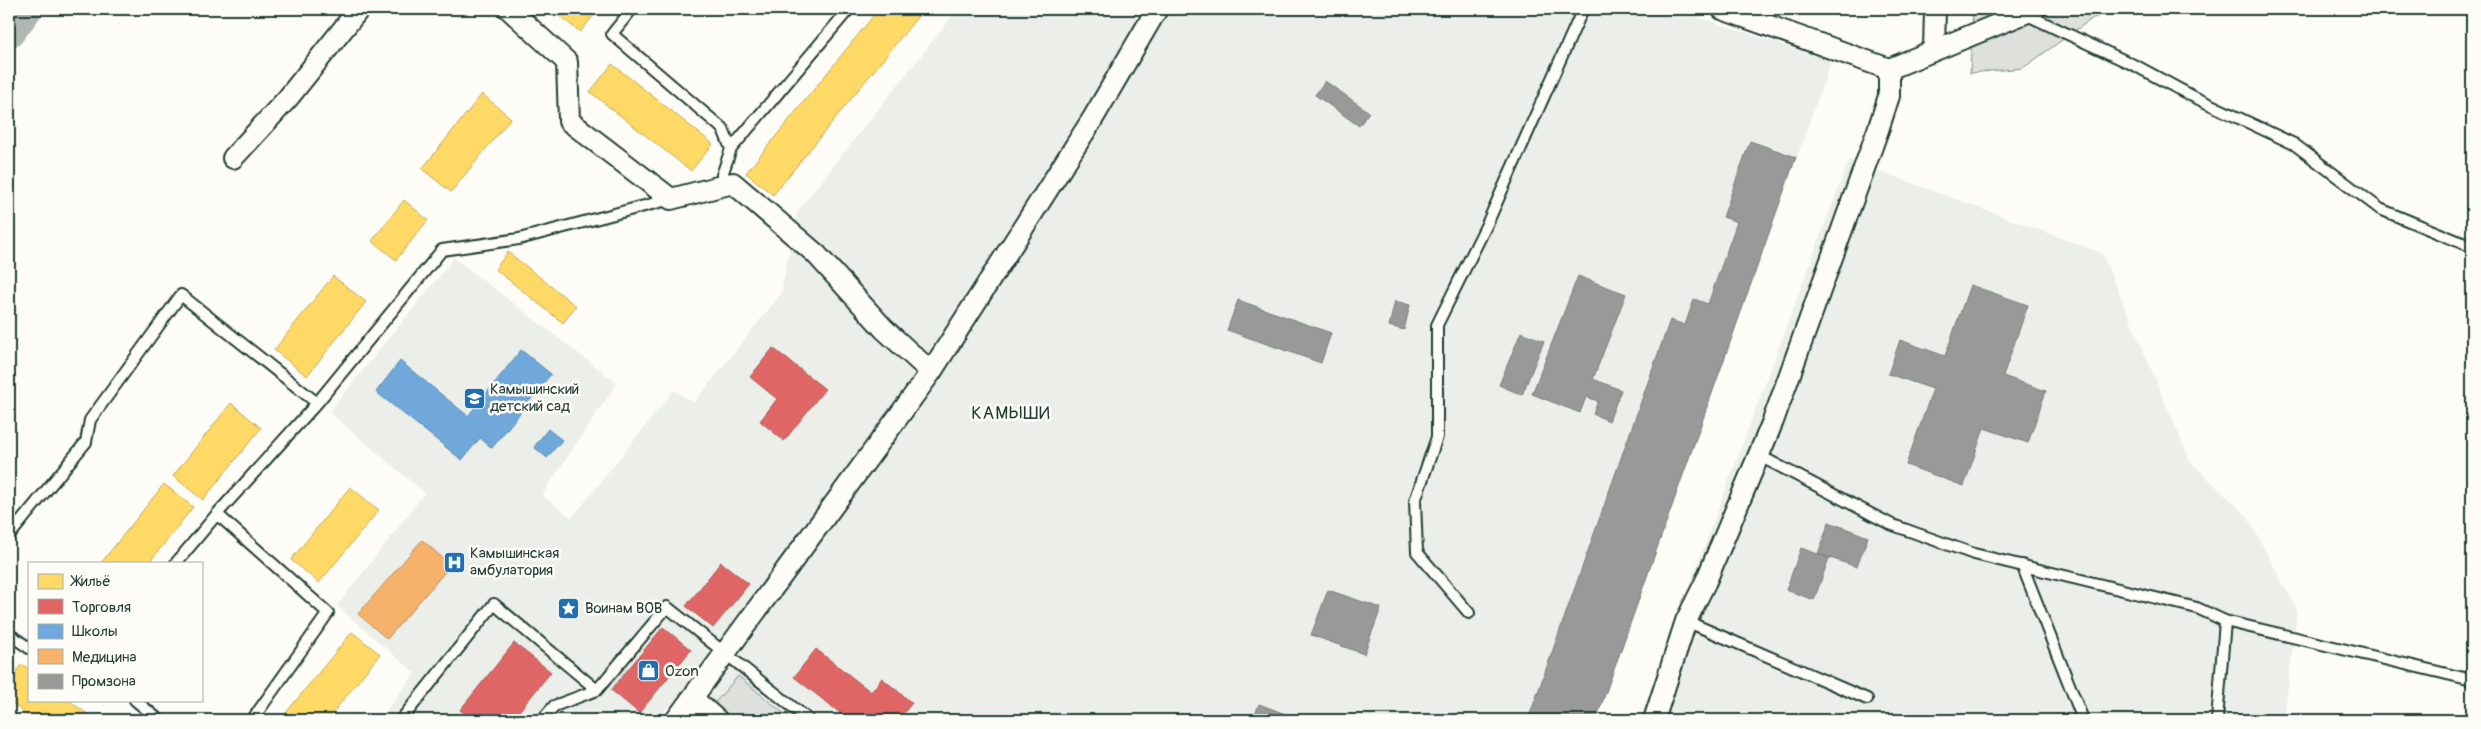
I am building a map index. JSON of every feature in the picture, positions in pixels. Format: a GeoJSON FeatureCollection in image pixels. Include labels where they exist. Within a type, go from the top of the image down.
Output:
{"type":"FeatureCollection","features":[{"type":"Feature","properties":{"kind":"street"},"geometry":{"type":"LineString","coordinates":[[233,158],[288,98],[359,9]]}},
{"type":"Feature","properties":{"kind":"street"},"geometry":{"type":"LineString","coordinates":[[509,9],[567,62],[569,121],[671,199],[733,183],[816,254],[884,329],[931,372]]}},
{"type":"Feature","properties":{"kind":"street"},"geometry":{"type":"LineString","coordinates":[[676,720],[931,372],[1092,120],[1157,9]]}},
{"type":"Feature","properties":{"kind":"street"},"geometry":{"type":"LineString","coordinates":[[1722,9],[1889,69],[2029,11]]}},
{"type":"Feature","properties":{"kind":"street"},"geometry":{"type":"LineString","coordinates":[[1934,50],[1935,9]]}},
{"type":"Feature","properties":{"kind":"street"},"geometry":{"type":"LineString","coordinates":[[1654,720],[1686,620],[1706,581],[1773,421],[1879,127],[1889,96],[1889,69]]}},
{"type":"Feature","properties":{"kind":"street"},"geometry":{"type":"LineString","coordinates":[[692,698],[717,720]]}},
{"type":"Feature","properties":{"kind":"lane"},"geometry":{"type":"LineString","coordinates":[[632,9],[612,34],[723,129],[731,149]]}},
{"type":"Feature","properties":{"kind":"lane"},"geometry":{"type":"LineString","coordinates":[[733,183],[722,175],[731,149],[849,9]]}},
{"type":"Feature","properties":{"kind":"lane"},"geometry":{"type":"LineString","coordinates":[[1470,613],[1417,552],[1415,501],[1437,437],[1437,325],[1487,224],[1583,9]]}},
{"type":"Feature","properties":{"kind":"lane"},"geometry":{"type":"LineString","coordinates":[[2029,11],[2190,95],[2294,144],[2380,209],[2472,247]]}},
{"type":"Feature","properties":{"kind":"lane"},"geometry":{"type":"LineString","coordinates":[[177,562],[217,514],[317,403],[442,250],[519,238],[671,199]]}},
{"type":"Feature","properties":{"kind":"lane"},"geometry":{"type":"LineString","coordinates":[[9,536],[86,442],[90,420],[180,295],[317,403]]}},
{"type":"Feature","properties":{"kind":"lane"},"geometry":{"type":"LineString","coordinates":[[1758,455],[1890,524],[1974,554],[2197,608],[2225,620],[2472,680]]}},
{"type":"Feature","properties":{"kind":"lane"},"geometry":{"type":"LineString","coordinates":[[217,514],[328,614],[252,720]]}},
{"type":"Feature","properties":{"kind":"lane"},"geometry":{"type":"LineString","coordinates":[[2022,565],[2082,720]]}},
{"type":"Feature","properties":{"kind":"lane"},"geometry":{"type":"LineString","coordinates":[[401,720],[494,604],[597,690]]}},
{"type":"Feature","properties":{"kind":"lane"},"geometry":{"type":"LineString","coordinates":[[542,720],[554,706],[597,690],[667,607],[809,720]]}},
{"type":"Feature","properties":{"kind":"lane"},"geometry":{"type":"LineString","coordinates":[[1686,620],[1867,700]]}},
{"type":"Feature","properties":{"kind":"lane"},"geometry":{"type":"LineString","coordinates":[[2217,720],[2225,620]]}},
{"type":"Feature","properties":{"kind":"lane"},"geometry":{"type":"LineString","coordinates":[[9,634],[28,647]]}},
{"type":"Feature","properties":{"kind":"lane"},"geometry":{"type":"LineString","coordinates":[[136,702],[159,720]]}},
{"type":"Feature","properties":{"kind":"shaded area"},"geometry":{"type":"Polygon","coordinates":[[[958,9],[1674,9],[1831,61],[1596,720],[792,720],[738,676],[700,720],[691,720],[670,705],[656,720],[379,720],[415,673],[337,606],[425,493],[329,412],[454,258],[617,383],[542,495],[572,518],[674,390],[694,403],[781,294],[797,212],[958,9]]]}},
{"type":"Feature","properties":{"kind":"shaded area"},"geometry":{"type":"Polygon","coordinates":[[[1973,9],[2121,9],[2093,18],[2023,68],[1970,73],[1973,9]]]}},
{"type":"Feature","properties":{"kind":"shaded area"},"geometry":{"type":"Polygon","coordinates":[[[1849,160],[2102,253],[2190,461],[2247,516],[2297,610],[2284,720],[1639,720],[1849,160]]]}},
{"type":"Feature","properties":{"kind":"shaded area"},"geometry":{"type":"Polygon","coordinates":[[[738,676],[792,720],[700,720],[738,676]]]}},
{"type":"Feature","properties":{"kind":"building: Жильё"},"geometry":{"type":"Polygon","coordinates":[[[555,9],[599,9],[580,32],[553,11],[555,9]]]}},
{"type":"Feature","properties":{"kind":"building: Жильё"},"geometry":{"type":"Polygon","coordinates":[[[879,9],[924,9],[773,195],[746,173],[879,9]]]}},
{"type":"Feature","properties":{"kind":"building: Жильё"},"geometry":{"type":"Polygon","coordinates":[[[612,64],[713,144],[691,171],[590,92],[612,64]]]}},
{"type":"Feature","properties":{"kind":"building: Жильё"},"geometry":{"type":"Polygon","coordinates":[[[482,94],[511,118],[451,192],[422,169],[482,94]]]}},
{"type":"Feature","properties":{"kind":"building: Жильё"},"geometry":{"type":"Polygon","coordinates":[[[404,200],[428,220],[396,260],[372,241],[404,200]]]}},
{"type":"Feature","properties":{"kind":"building: Жильё"},"geometry":{"type":"Polygon","coordinates":[[[508,252],[576,306],[563,323],[495,269],[508,252]]]}},
{"type":"Feature","properties":{"kind":"building: Жильё"},"geometry":{"type":"Polygon","coordinates":[[[333,276],[366,302],[307,376],[274,350],[333,276]]]}},
{"type":"Feature","properties":{"kind":"building: Жильё"},"geometry":{"type":"Polygon","coordinates":[[[231,403],[261,428],[203,500],[173,476],[231,403]]]}},
{"type":"Feature","properties":{"kind":"building: Жильё"},"geometry":{"type":"Polygon","coordinates":[[[164,484],[193,507],[150,562],[102,562],[164,484]]]}},
{"type":"Feature","properties":{"kind":"building: Жильё"},"geometry":{"type":"Polygon","coordinates":[[[350,487],[379,510],[319,583],[291,560],[350,487]]]}},
{"type":"Feature","properties":{"kind":"building: Жильё"},"geometry":{"type":"Polygon","coordinates":[[[352,632],[380,654],[327,720],[280,720],[352,632]]]}},
{"type":"Feature","properties":{"kind":"building: Жильё"},"geometry":{"type":"Polygon","coordinates":[[[22,664],[28,668],[28,702],[72,702],[95,720],[33,720],[9,701],[9,681],[22,664]]]}},
{"type":"Feature","properties":{"kind":"building: Торговля"},"geometry":{"type":"Polygon","coordinates":[[[773,348],[825,389],[784,441],[760,421],[777,399],[750,377],[773,348]]]}},
{"type":"Feature","properties":{"kind":"building: Торговля"},"geometry":{"type":"Polygon","coordinates":[[[721,562],[749,584],[713,628],[686,606],[721,562]]]}},
{"type":"Feature","properties":{"kind":"building: Торговля"},"geometry":{"type":"Polygon","coordinates":[[[663,627],[691,650],[639,713],[611,690],[663,627]]]}},
{"type":"Feature","properties":{"kind":"building: Торговля"},"geometry":{"type":"Polygon","coordinates":[[[514,643],[551,672],[512,720],[473,720],[460,710],[514,643]]]}},
{"type":"Feature","properties":{"kind":"building: Торговля"},"geometry":{"type":"Polygon","coordinates":[[[816,649],[871,692],[882,678],[912,703],[898,720],[849,720],[794,677],[816,649]]]}},
{"type":"Feature","properties":{"kind":"building: Торговля"},"geometry":{"type":"Polygon","coordinates":[[[595,714],[603,720],[589,720],[595,714]]]}},
{"type":"Feature","properties":{"kind":"building: Школы"},"geometry":{"type":"Polygon","coordinates":[[[521,350],[551,374],[492,448],[480,438],[462,460],[376,392],[400,361],[468,416],[521,350]]]}},
{"type":"Feature","properties":{"kind":"building: Школы"},"geometry":{"type":"Polygon","coordinates":[[[548,429],[562,440],[547,458],[534,447],[548,429]]]}},
{"type":"Feature","properties":{"kind":"building: Медицина"},"geometry":{"type":"Polygon","coordinates":[[[422,540],[451,565],[387,639],[358,614],[422,540]]]}},
{"type":"Feature","properties":{"kind":"building: Промзона"},"geometry":{"type":"Polygon","coordinates":[[[1325,81],[1369,112],[1359,126],[1315,95],[1325,81]]]}},
{"type":"Feature","properties":{"kind":"building: Промзона"},"geometry":{"type":"Polygon","coordinates":[[[1750,141],[1796,157],[1596,720],[1528,720],[1670,320],[1685,325],[1694,299],[1708,304],[1737,222],[1723,217],[1750,141]]]}},
{"type":"Feature","properties":{"kind":"building: Промзона"},"geometry":{"type":"Polygon","coordinates":[[[1578,276],[1626,294],[1593,379],[1621,390],[1609,421],[1593,414],[1598,401],[1586,397],[1580,413],[1532,394],[1578,276]]]}},
{"type":"Feature","properties":{"kind":"building: Промзона"},"geometry":{"type":"Polygon","coordinates":[[[1970,285],[2028,305],[2003,376],[2046,391],[2028,443],[1984,428],[1964,486],[1906,465],[1933,389],[1888,374],[1900,340],[1945,356],[1970,285]]]}},
{"type":"Feature","properties":{"kind":"building: Промзона"},"geometry":{"type":"Polygon","coordinates":[[[1238,300],[1331,333],[1321,363],[1227,330],[1238,300]]]}},
{"type":"Feature","properties":{"kind":"building: Промзона"},"geometry":{"type":"Polygon","coordinates":[[[1395,301],[1410,305],[1404,330],[1389,326],[1395,301]]]}},
{"type":"Feature","properties":{"kind":"building: Промзона"},"geometry":{"type":"Polygon","coordinates":[[[1521,332],[1544,341],[1522,395],[1499,385],[1521,332]]]}},
{"type":"Feature","properties":{"kind":"building: Промзона"},"geometry":{"type":"Polygon","coordinates":[[[1829,522],[1868,537],[1857,567],[1818,554],[1829,522]]]}},
{"type":"Feature","properties":{"kind":"building: Промзона"},"geometry":{"type":"Polygon","coordinates":[[[1801,548],[1829,558],[1814,600],[1786,590],[1801,548]]]}},
{"type":"Feature","properties":{"kind":"building: Промзона"},"geometry":{"type":"Polygon","coordinates":[[[1328,590],[1381,608],[1364,654],[1311,635],[1328,590]]]}},
{"type":"Feature","properties":{"kind":"building: Промзона"},"geometry":{"type":"Polygon","coordinates":[[[1259,704],[1301,720],[1253,720],[1259,704]]]}},
{"type":"Feature","properties":{"kind":"waterway"},"geometry":{"type":"LineString","coordinates":[[9,33],[27,9]]}},
{"type":"Feature","properties":{"kind":"place","name":"Камышинский детский сад"},"geometry":{"type":"Point","coordinates":[474,398]}},
{"type":"Feature","properties":{"kind":"place","name":"Камышинская амбулатория"},"geometry":{"type":"Point","coordinates":[454,562]}},
{"type":"Feature","properties":{"kind":"place","name":"Воинам ВОВ"},"geometry":{"type":"Point","coordinates":[569,608]}},
{"type":"Feature","properties":{"kind":"place","name":"Ozon"},"geometry":{"type":"Point","coordinates":[649,671]}},
{"type":"Feature","properties":{"kind":"district","name":"КАМЫШИ"},"geometry":{"type":"Point","coordinates":[1011,413]}}]}
